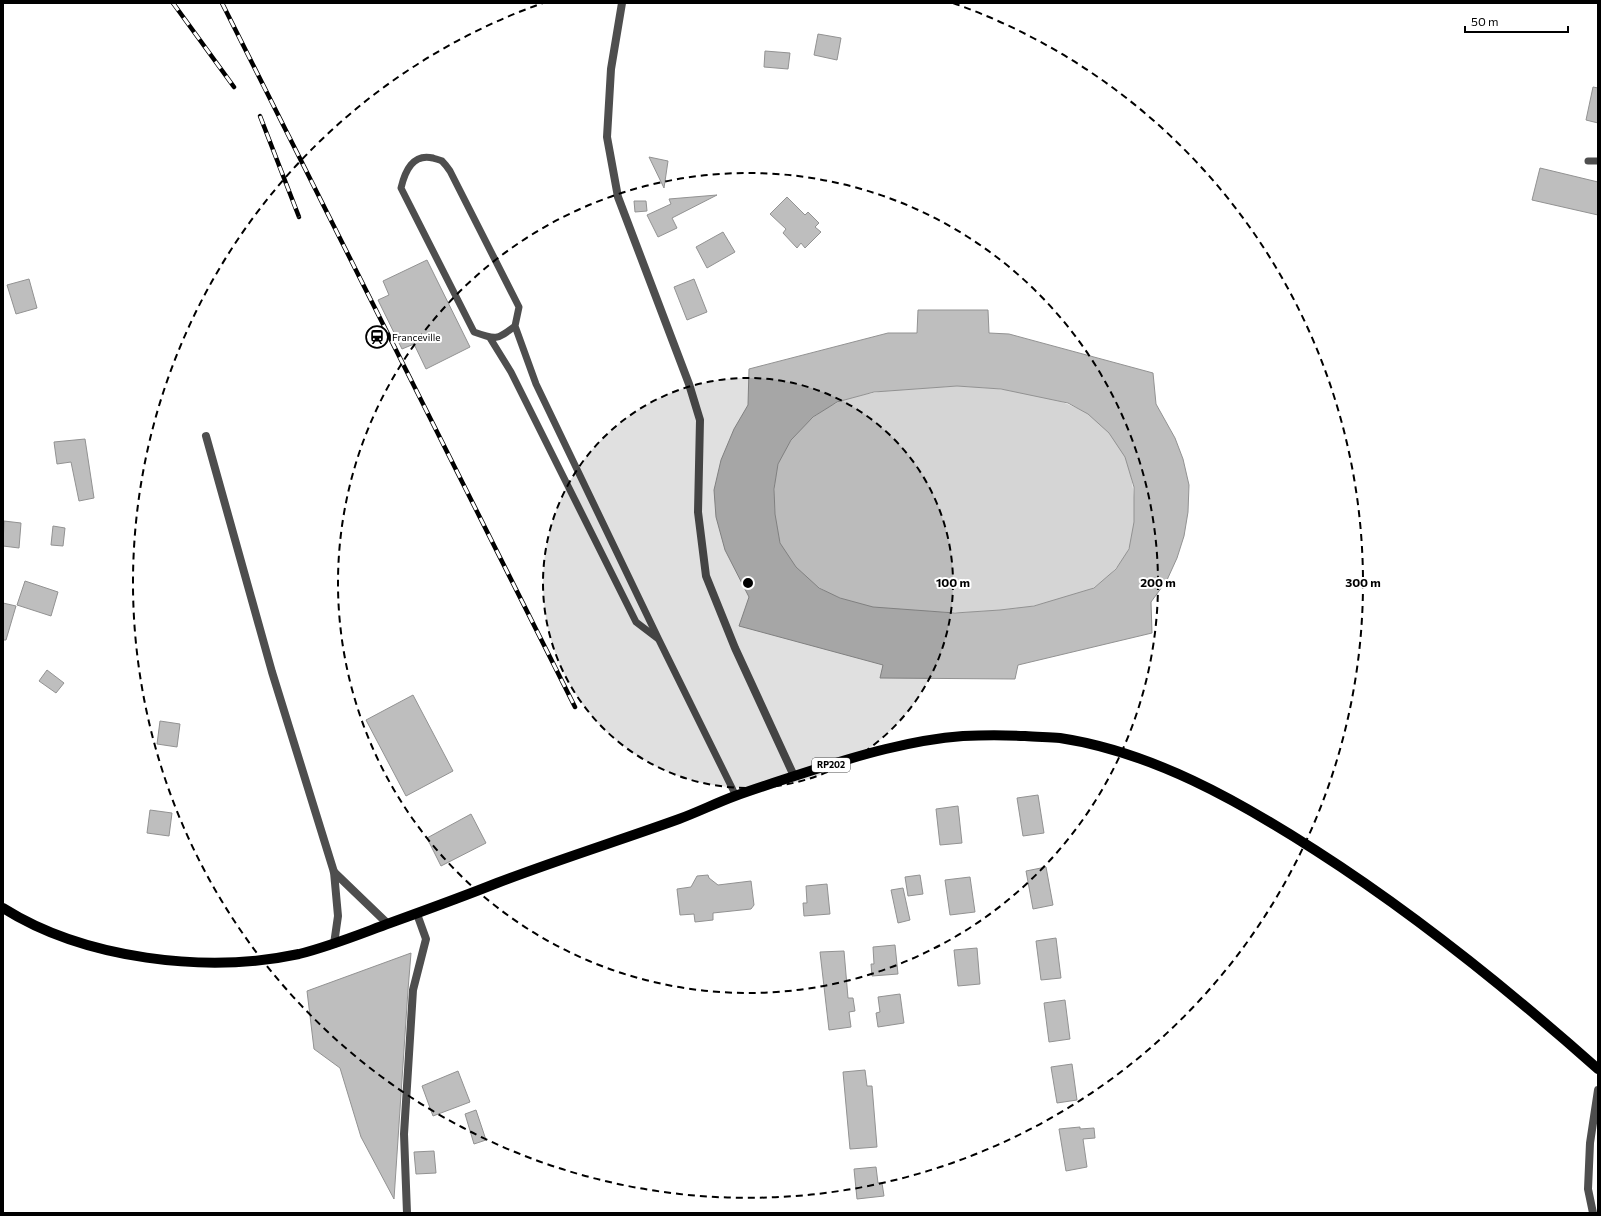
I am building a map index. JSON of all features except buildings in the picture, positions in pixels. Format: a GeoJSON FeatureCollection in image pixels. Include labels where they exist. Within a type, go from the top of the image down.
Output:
{"type":"FeatureCollection","features":[{"type":"Feature","properties":{"kind":"main road","name":"RP202"},"geometry":{"type":"LineString","coordinates":[[3,908],[44,930],[112,952],[168,961],[223,962],[268,960],[301,953],[363,935],[388,924],[513,877],[681,818],[736,796],[794,776],[881,750],[961,736],[1002,735],[1058,738],[1099,746],[1144,760],[1235,801],[1278,826],[1364,881],[1410,915],[1543,1020],[1598,1069]]}},
{"type":"Feature","properties":{"kind":"street"},"geometry":{"type":"LineString","coordinates":[[621,3],[611,69],[607,137],[618,197],[689,384],[700,420],[698,512],[706,576],[735,648],[794,776]]}},
{"type":"Feature","properties":{"kind":"street"},"geometry":{"type":"LineString","coordinates":[[206,436],[272,672],[334,872],[338,916],[334,944]]}},
{"type":"Feature","properties":{"kind":"street"},"geometry":{"type":"LineString","coordinates":[[334,872],[388,924]]}},
{"type":"Feature","properties":{"kind":"street"},"geometry":{"type":"LineString","coordinates":[[407,1213],[404,1134],[413,998],[426,939],[416,914]]}},
{"type":"Feature","properties":{"kind":"street"},"geometry":{"type":"LineString","coordinates":[[1593,1213],[1588,1189],[1590,1143],[1598,1090]]}},
{"type":"Feature","properties":{"kind":"lane"},"geometry":{"type":"LineString","coordinates":[[515,326],[504,334],[490,338],[474,332],[401,188],[404,174],[409,165],[419,158],[429,157],[442,161],[450,171],[519,307],[515,326],[536,384],[736,796]]}},
{"type":"Feature","properties":{"kind":"lane"},"geometry":{"type":"LineString","coordinates":[[1588,161],[1598,161]]}},
{"type":"Feature","properties":{"kind":"lane"},"geometry":{"type":"LineString","coordinates":[[490,338],[511,372],[636,622],[659,640]]}},
{"type":"Feature","properties":{"kind":"shaded area"},"geometry":{"type":"Polygon","coordinates":[[[957,386],[1022,392],[1055,400],[1071,405],[1085,412],[1103,426],[1119,446],[1126,459],[1132,480],[1134,504],[1134,529],[1131,540],[1128,550],[1115,570],[1096,586],[1055,601],[1017,608],[979,612],[896,610],[861,605],[840,598],[812,582],[803,575],[787,555],[780,542],[776,525],[774,493],[776,473],[787,446],[810,420],[819,413],[843,400],[893,390],[957,386]]]}},
{"type":"Feature","properties":{"kind":"railway"},"geometry":{"type":"LineString","coordinates":[[173,3],[234,87]]}},
{"type":"Feature","properties":{"kind":"railway"},"geometry":{"type":"LineString","coordinates":[[222,3],[575,707]]}},
{"type":"Feature","properties":{"kind":"railway"},"geometry":{"type":"LineString","coordinates":[[260,116],[299,217]]}},
{"type":"Feature","properties":{"kind":"place","name":"Franceville"},"geometry":{"type":"Point","coordinates":[377,337]}}]}
